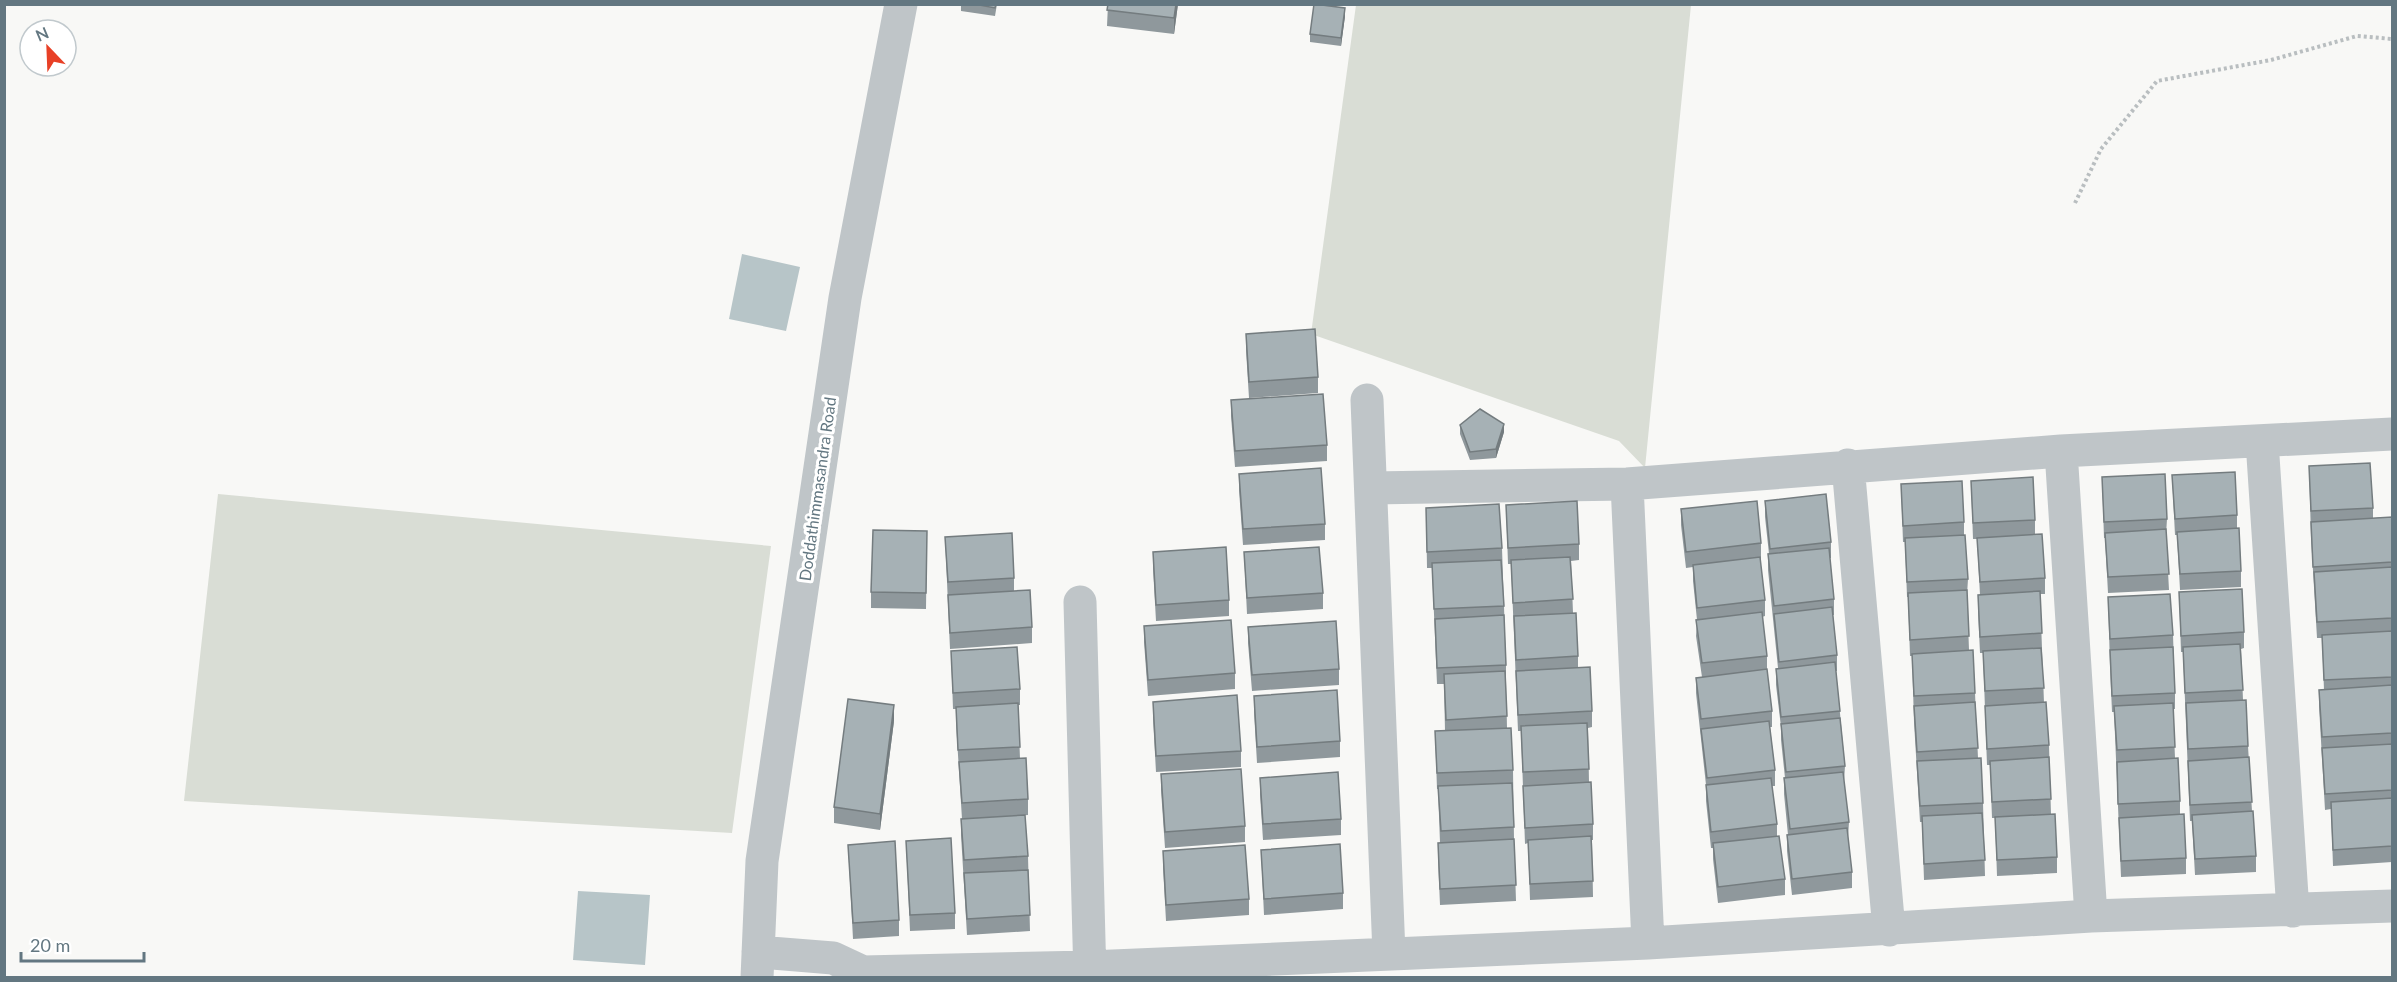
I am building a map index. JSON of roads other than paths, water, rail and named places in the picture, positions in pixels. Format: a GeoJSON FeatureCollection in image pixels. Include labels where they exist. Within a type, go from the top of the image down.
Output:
{"type":"FeatureCollection","features":[{"type":"Feature","properties":{"kind":"street","name":"Doddathimmasandra Road"},"geometry":{"type":"LineString","coordinates":[[758,964],[762,861],[845,298],[901,4]]}},
{"type":"Feature","properties":{"kind":"street"},"geometry":{"type":"LineString","coordinates":[[1367,400],[1389,954]]}},
{"type":"Feature","properties":{"kind":"street"},"geometry":{"type":"LineString","coordinates":[[1371,488],[1627,484],[1848,465],[2392,434]]}},
{"type":"Feature","properties":{"kind":"street"},"geometry":{"type":"LineString","coordinates":[[2262,441],[2293,911]]}},
{"type":"Feature","properties":{"kind":"street"},"geometry":{"type":"LineString","coordinates":[[2061,452],[2091,916]]}},
{"type":"Feature","properties":{"kind":"street"},"geometry":{"type":"LineString","coordinates":[[1848,465],[1889,930]]}},
{"type":"Feature","properties":{"kind":"street"},"geometry":{"type":"LineString","coordinates":[[1627,484],[1648,943]]}},
{"type":"Feature","properties":{"kind":"street"},"geometry":{"type":"LineString","coordinates":[[1080,602],[1090,972]]}},
{"type":"Feature","properties":{"kind":"street"},"geometry":{"type":"LineString","coordinates":[[758,964],[833,958],[860,975],[1090,972],[1389,954],[1889,930],[2091,916],[2392,906]]}}]}
